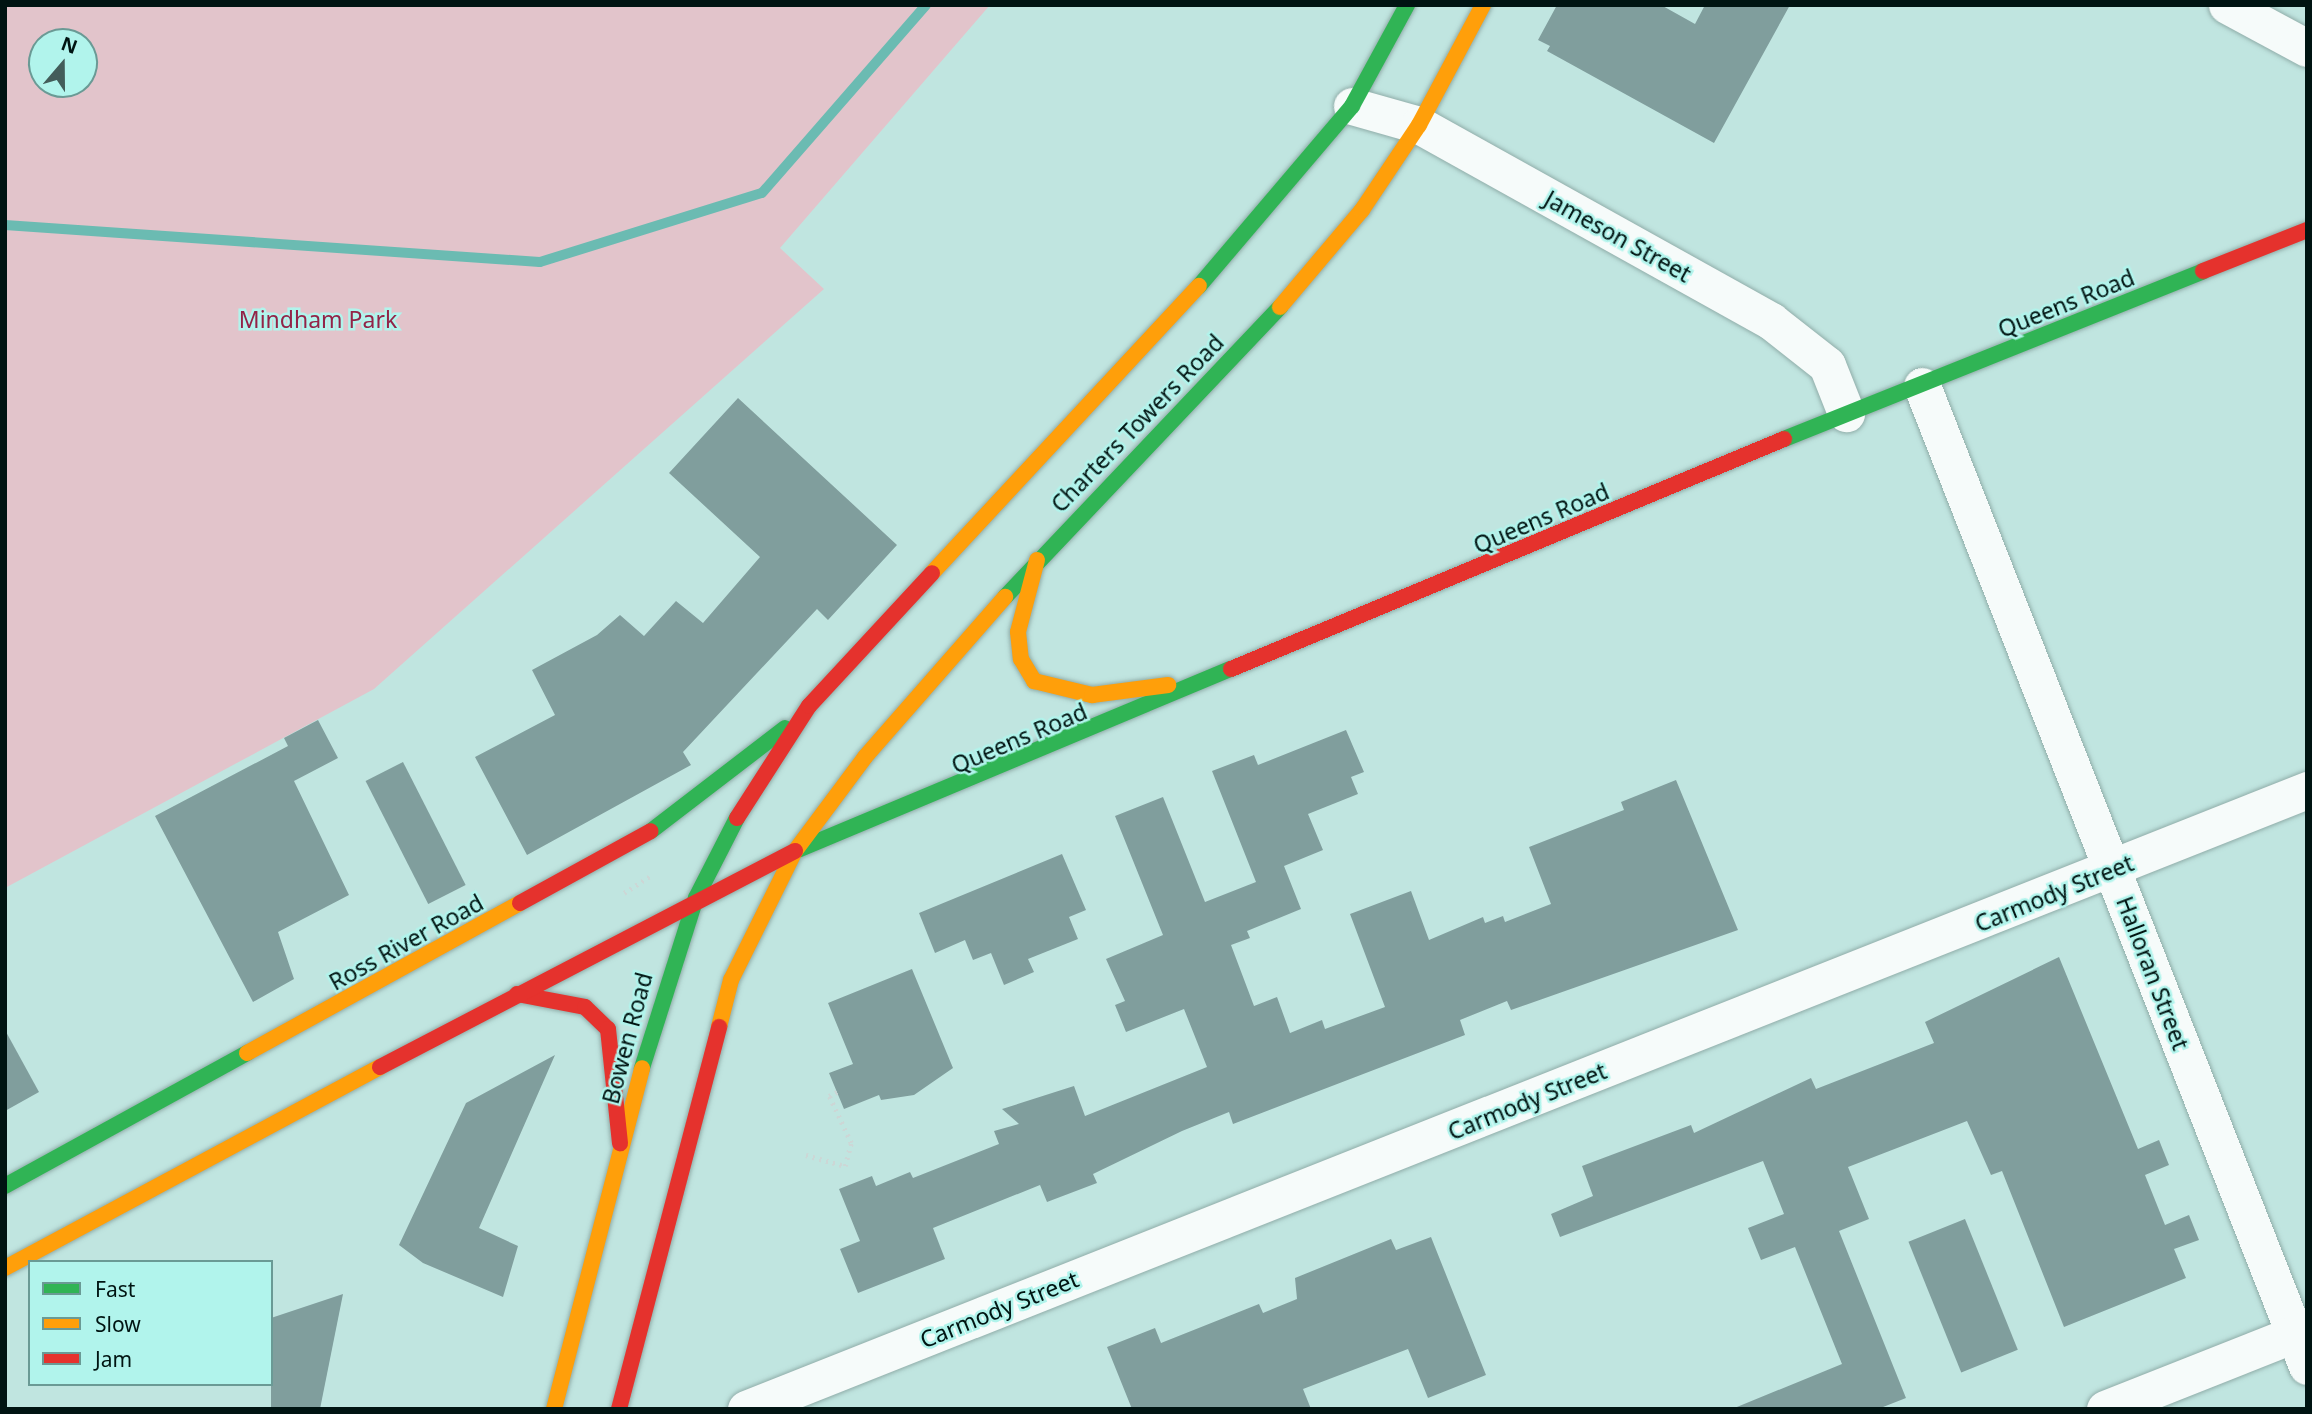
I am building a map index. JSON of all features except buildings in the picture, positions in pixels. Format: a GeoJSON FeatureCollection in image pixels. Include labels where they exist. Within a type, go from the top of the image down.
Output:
{"type":"FeatureCollection","features":[{"type":"Feature","properties":{"kind":"main road","name":"Charters Towers Road"},"geometry":{"type":"LineString","coordinates":[[809,706],[1218,265],[1352,106],[1407,5]]}},
{"type":"Feature","properties":{"kind":"main road","name":"Charters Towers Road"},"geometry":{"type":"LineString","coordinates":[[795,851],[865,757],[1037,561],[1295,292],[1362,210],[1419,125],[1483,5]]}},
{"type":"Feature","properties":{"kind":"main road","name":"Queens Road"},"geometry":{"type":"LineString","coordinates":[[795,851],[1225,676],[1846,413],[1922,386],[2307,230]]}},
{"type":"Feature","properties":{"kind":"main road"},"geometry":{"type":"LineString","coordinates":[[1037,561],[1018,645],[1026,673],[1045,688],[1092,695],[1225,676]]}},
{"type":"Feature","properties":{"kind":"main road","name":"Ross River Road"},"geometry":{"type":"LineString","coordinates":[[5,1186],[651,831],[809,706]]}},
{"type":"Feature","properties":{"kind":"main road","name":"Bowen Road"},"geometry":{"type":"LineString","coordinates":[[554,1409],[662,991],[695,898],[754,784],[809,706]]}},
{"type":"Feature","properties":{"kind":"main road"},"geometry":{"type":"LineString","coordinates":[[5,1268],[695,898],[795,851]]}},
{"type":"Feature","properties":{"kind":"main road"},"geometry":{"type":"LineString","coordinates":[[619,1409],[728,991],[751,929],[795,851]]}},
{"type":"Feature","properties":{"kind":"main road"},"geometry":{"type":"LineString","coordinates":[[517,994],[585,1007],[608,1029],[620,1148]]}},
{"type":"Feature","properties":{"kind":"street"},"geometry":{"type":"LineString","coordinates":[[2227,5],[2307,48]]}},
{"type":"Feature","properties":{"kind":"street","name":"Jameson Street"},"geometry":{"type":"LineString","coordinates":[[1352,106],[1419,125],[1771,321],[1827,365],[1846,413]]}},
{"type":"Feature","properties":{"kind":"street","name":"Halloran Street"},"geometry":{"type":"LineString","coordinates":[[1922,386],[2302,1343]]}},
{"type":"Feature","properties":{"kind":"street","name":"Carmody Street"},"geometry":{"type":"LineString","coordinates":[[746,1409],[2113,870],[2307,790]]}},
{"type":"Feature","properties":{"kind":"street"},"geometry":{"type":"LineString","coordinates":[[2105,1409],[2302,1343]]}},
{"type":"Feature","properties":{"kind":"path"},"geometry":{"type":"LineString","coordinates":[[806,1155],[845,1166],[851,1143],[829,1096],[837,1091]]}},
{"type":"Feature","properties":{"kind":"green space","name":"Mindham Park"},"geometry":{"type":"Polygon","coordinates":[[[5,5],[990,5],[780,248],[824,289],[374,689],[5,888],[5,5]]]}},
{"type":"Feature","properties":{"kind":"waterway"},"geometry":{"type":"LineString","coordinates":[[5,225],[540,262],[762,193],[926,5]]}},
{"type":"Feature","properties":{"kind":"traffic: fast"},"geometry":{"type":"LineString","coordinates":[[1199,286],[1352,106],[1407,5]]}},
{"type":"Feature","properties":{"kind":"traffic: fast"},"geometry":{"type":"LineString","coordinates":[[1784,439],[2203,271]]}},
{"type":"Feature","properties":{"kind":"traffic: fast"},"geometry":{"type":"LineString","coordinates":[[1005,597],[1280,307]]}},
{"type":"Feature","properties":{"kind":"traffic: fast"},"geometry":{"type":"LineString","coordinates":[[795,851],[1231,669]]}},
{"type":"Feature","properties":{"kind":"traffic: fast"},"geometry":{"type":"LineString","coordinates":[[651,831],[785,728]]}},
{"type":"Feature","properties":{"kind":"traffic: fast"},"geometry":{"type":"LineString","coordinates":[[642,1068],[696,898],[737,818]]}},
{"type":"Feature","properties":{"kind":"traffic: fast"},"geometry":{"type":"LineString","coordinates":[[5,1186],[247,1053]]}},
{"type":"Feature","properties":{"kind":"traffic: slow"},"geometry":{"type":"LineString","coordinates":[[1280,307],[1362,210],[1419,125],[1483,5]]}},
{"type":"Feature","properties":{"kind":"traffic: slow"},"geometry":{"type":"LineString","coordinates":[[932,573],[1199,286]]}},
{"type":"Feature","properties":{"kind":"traffic: slow"},"geometry":{"type":"LineString","coordinates":[[1037,560],[1018,632],[1021,659],[1034,681],[1092,695],[1168,685]]}},
{"type":"Feature","properties":{"kind":"traffic: slow"},"geometry":{"type":"LineString","coordinates":[[719,1027],[731,980],[795,851],[865,757],[1005,597]]}},
{"type":"Feature","properties":{"kind":"traffic: slow"},"geometry":{"type":"LineString","coordinates":[[247,1053],[520,903]]}},
{"type":"Feature","properties":{"kind":"traffic: slow"},"geometry":{"type":"LineString","coordinates":[[5,1268],[380,1067]]}},
{"type":"Feature","properties":{"kind":"traffic: slow"},"geometry":{"type":"LineString","coordinates":[[554,1409],[642,1068]]}},
{"type":"Feature","properties":{"kind":"traffic: jam"},"geometry":{"type":"LineString","coordinates":[[2203,271],[2307,230]]}},
{"type":"Feature","properties":{"kind":"traffic: jam"},"geometry":{"type":"LineString","coordinates":[[1231,669],[1784,439]]}},
{"type":"Feature","properties":{"kind":"traffic: jam"},"geometry":{"type":"LineString","coordinates":[[737,818],[809,706],[932,573]]}},
{"type":"Feature","properties":{"kind":"traffic: jam"},"geometry":{"type":"LineString","coordinates":[[520,903],[651,831]]}},
{"type":"Feature","properties":{"kind":"traffic: jam"},"geometry":{"type":"LineString","coordinates":[[380,1067],[795,851]]}},
{"type":"Feature","properties":{"kind":"traffic: jam"},"geometry":{"type":"LineString","coordinates":[[517,994],[585,1007],[608,1029],[620,1143]]}},
{"type":"Feature","properties":{"kind":"traffic: jam"},"geometry":{"type":"LineString","coordinates":[[619,1409],[719,1027]]}}]}
